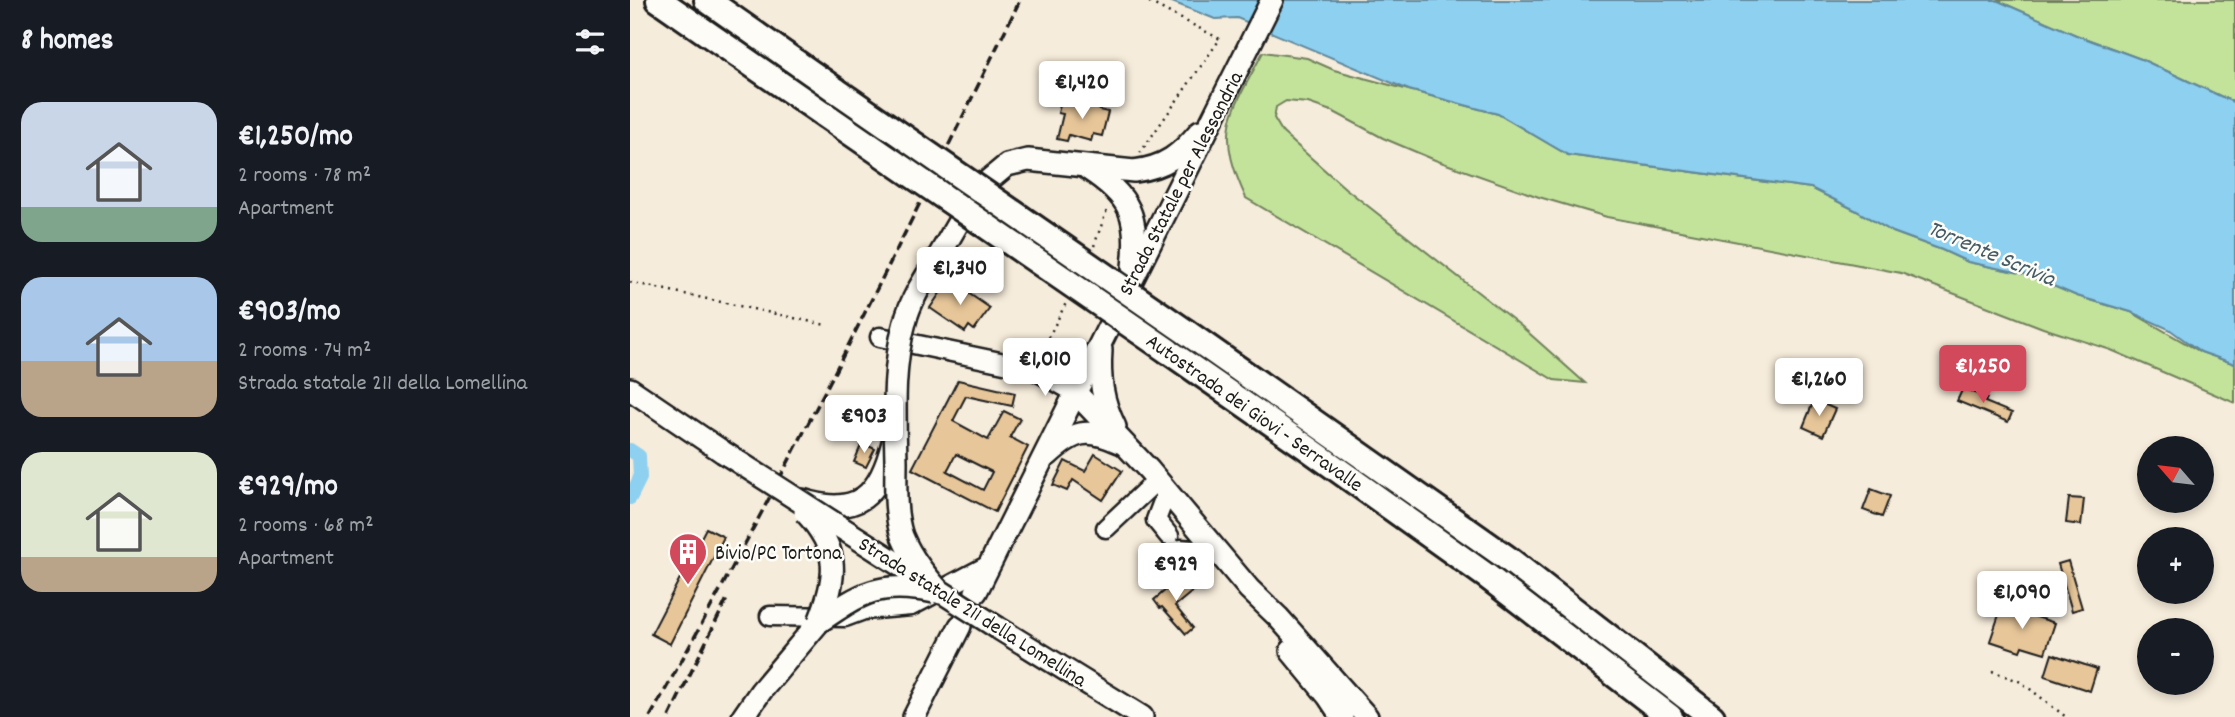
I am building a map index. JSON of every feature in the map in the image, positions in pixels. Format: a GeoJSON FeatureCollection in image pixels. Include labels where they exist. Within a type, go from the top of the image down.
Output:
{"type":"FeatureCollection","features":[{"type":"Feature","properties":{"kind":"highway","name":"Autostrada dei Giovi - Serravalle"},"geometry":{"type":"LineString","coordinates":[[659,0],[1306,447],[1488,577],[1670,717]]}},
{"type":"Feature","properties":{"kind":"highway","name":"Autostrada dei Giovi - Serravalle"},"geometry":{"type":"LineString","coordinates":[[707,0],[1507,558],[1711,716]]}},
{"type":"Feature","properties":{"kind":"main road","name":"Strada Statale per Alessandria"},"geometry":{"type":"LineString","coordinates":[[976,592],[1272,0]]}},
{"type":"Feature","properties":{"kind":"main road"},"geometry":{"type":"LineString","coordinates":[[942,593],[920,569],[903,537],[897,518],[899,345],[905,320],[916,295],[969,204],[989,180],[1007,165],[1028,160],[1134,171],[1152,169],[1189,145],[1219,107]]}},
{"type":"Feature","properties":{"kind":"main road"},"geometry":{"type":"LineString","coordinates":[[1086,167],[1114,187],[1128,204],[1136,232],[1132,280]]}},
{"type":"Feature","properties":{"kind":"main road"},"geometry":{"type":"LineString","coordinates":[[1102,341],[1101,388],[1110,416],[1124,444]]}},
{"type":"Feature","properties":{"kind":"main road","name":"Strada statale 211 della Lomellina"},"geometry":{"type":"LineString","coordinates":[[630,389],[789,496],[1142,717]]}},
{"type":"Feature","properties":{"kind":"main road"},"geometry":{"type":"LineString","coordinates":[[1076,393],[1162,486],[1249,589],[1278,617],[1367,717]]}},
{"type":"Feature","properties":{"kind":"main road"},"geometry":{"type":"LineString","coordinates":[[1041,461],[1068,438],[1077,434],[1096,433],[1124,444]]}},
{"type":"Feature","properties":{"kind":"main road"},"geometry":{"type":"LineString","coordinates":[[789,496],[816,505],[833,507],[860,500],[879,483],[887,467],[896,434]]}},
{"type":"Feature","properties":{"kind":"main road"},"geometry":{"type":"LineString","coordinates":[[789,496],[816,526],[830,550],[833,580],[819,622]]}},
{"type":"Feature","properties":{"kind":"main road"},"geometry":{"type":"LineString","coordinates":[[743,717],[761,691],[819,622],[856,597],[881,588],[912,587],[942,593]]}},
{"type":"Feature","properties":{"kind":"main road"},"geometry":{"type":"LineString","coordinates":[[1249,589],[1282,640],[1342,717]]}},
{"type":"Feature","properties":{"kind":"main road"},"geometry":{"type":"LineString","coordinates":[[914,717],[960,626]]}},
{"type":"Feature","properties":{"kind":"main road"},"geometry":{"type":"LineString","coordinates":[[929,717],[948,649]]}},
{"type":"Feature","properties":{"kind":"main road"},"geometry":{"type":"LineString","coordinates":[[1079,677],[1124,717]]}},
{"type":"Feature","properties":{"kind":"street"},"geometry":{"type":"LineString","coordinates":[[880,337],[1033,369],[1076,393]]}},
{"type":"Feature","properties":{"kind":"street"},"geometry":{"type":"LineString","coordinates":[[1106,528],[1162,486]]}},
{"type":"Feature","properties":{"kind":"street"},"geometry":{"type":"LineString","coordinates":[[1162,486],[1156,520],[1169,536]]}},
{"type":"Feature","properties":{"kind":"street"},"geometry":{"type":"LineString","coordinates":[[1181,549],[1218,552]]}},
{"type":"Feature","properties":{"kind":"street"},"geometry":{"type":"LineString","coordinates":[[770,616],[845,617],[864,610],[911,606],[989,565]]}},
{"type":"Feature","properties":{"kind":"path"},"geometry":{"type":"LineString","coordinates":[[1139,155],[1220,39],[1145,0]]}},
{"type":"Feature","properties":{"kind":"path"},"geometry":{"type":"LineString","coordinates":[[630,282],[825,325]]}},
{"type":"Feature","properties":{"kind":"path"},"geometry":{"type":"LineString","coordinates":[[1992,670],[2021,682],[2066,717]]}},
{"type":"Feature","properties":{"kind":"green space"},"geometry":{"type":"Polygon","coordinates":[[[1996,0],[2235,0],[2235,103],[2141,59],[2076,35],[1996,0]]]}},
{"type":"Feature","properties":{"kind":"green space"},"geometry":{"type":"Polygon","coordinates":[[[1263,52],[1307,58],[1334,70],[1498,114],[1568,155],[1811,188],[1893,232],[1968,262],[2025,274],[2077,296],[2131,312],[2201,352],[2235,364],[2235,403],[2111,350],[2043,328],[1901,273],[1607,217],[1539,197],[1435,160],[1383,138],[1334,112],[1308,103],[1286,101],[1276,107],[1274,118],[1283,133],[1345,188],[1521,326],[1585,383],[1554,380],[1246,198],[1231,155],[1230,122],[1242,91],[1263,52]]]}},
{"type":"Feature","properties":{"kind":"water","name":"Torrente Scrivia"},"geometry":{"type":"Polygon","coordinates":[[[1167,0],[1996,0],[2076,35],[2141,59],[2235,103],[2235,364],[2201,352],[2169,329],[2131,312],[2077,296],[2025,274],[1968,262],[1893,232],[1811,188],[1568,155],[1498,114],[1409,90],[1237,18],[1215,19],[1167,0]]]}},
{"type":"Feature","properties":{"kind":"building"},"geometry":{"type":"Polygon","coordinates":[[[1089,98],[1101,102],[1099,110],[1108,112],[1102,136],[1093,134],[1091,141],[1069,135],[1067,141],[1057,139],[1063,114],[1058,113],[1061,101],[1087,108],[1089,98]]]}},
{"type":"Feature","properties":{"kind":"building"},"geometry":{"type":"Polygon","coordinates":[[[949,280],[990,308],[974,330],[969,326],[965,332],[930,308],[949,280]]]}},
{"type":"Feature","properties":{"kind":"building"},"geometry":{"type":"Polygon","coordinates":[[[958,380],[1015,393],[1012,406],[966,396],[953,421],[988,440],[1004,411],[1020,419],[1010,437],[1028,447],[995,512],[912,469],[958,380]],[[956,454],[947,471],[983,490],[992,472],[956,454]]]}},
{"type":"Feature","properties":{"kind":"building"},"geometry":{"type":"Polygon","coordinates":[[[1963,388],[1987,398],[1985,402],[2012,413],[2008,422],[1957,401],[1963,388]]]}},
{"type":"Feature","properties":{"kind":"building"},"geometry":{"type":"Polygon","coordinates":[[[1814,400],[1835,409],[1823,436],[1803,427],[1814,400]]]}},
{"type":"Feature","properties":{"kind":"building"},"geometry":{"type":"Polygon","coordinates":[[[862,443],[875,449],[866,467],[854,462],[862,443]]]}},
{"type":"Feature","properties":{"kind":"building"},"geometry":{"type":"Polygon","coordinates":[[[1095,454],[1122,471],[1103,500],[1073,480],[1067,491],[1053,485],[1065,461],[1085,471],[1095,454]]]}},
{"type":"Feature","properties":{"kind":"building"},"geometry":{"type":"Polygon","coordinates":[[[1871,489],[1890,496],[1882,517],[1863,510],[1871,489]]]}},
{"type":"Feature","properties":{"kind":"building"},"geometry":{"type":"Polygon","coordinates":[[[2069,498],[2084,499],[2081,525],[2066,523],[2069,498]]]}},
{"type":"Feature","properties":{"kind":"building","name":"Bivio/PC Tortona"},"geometry":{"type":"Polygon","coordinates":[[[706,528],[724,537],[670,644],[651,634],[706,528]]]}},
{"type":"Feature","properties":{"kind":"building"},"geometry":{"type":"Polygon","coordinates":[[[2068,561],[2082,608],[2072,611],[2058,564],[2068,561]]]}},
{"type":"Feature","properties":{"kind":"building"},"geometry":{"type":"Polygon","coordinates":[[[1181,577],[1193,591],[1175,606],[1193,628],[1186,634],[1154,600],[1181,577]]]}},
{"type":"Feature","properties":{"kind":"building"},"geometry":{"type":"Polygon","coordinates":[[[2002,606],[2055,623],[2045,653],[2022,646],[2020,651],[1990,641],[2002,606]]]}},
{"type":"Feature","properties":{"kind":"building"},"geometry":{"type":"Polygon","coordinates":[[[2052,654],[2097,669],[2090,691],[2045,676],[2052,654]]]}},
{"type":"Feature","properties":{"kind":"waterway"},"geometry":{"type":"LineString","coordinates":[[630,450],[639,456],[640,478],[630,498]]}},
{"type":"Feature","properties":{"kind":"railway"},"geometry":{"type":"LineString","coordinates":[[650,717],[794,451],[1020,0]]}},
{"type":"Feature","properties":{"kind":"railway"},"geometry":{"type":"LineString","coordinates":[[669,717],[728,597]]}},
{"type":"Feature","properties":{"kind":"place","name":"Bivio/PC Tortona"},"geometry":{"type":"Point","coordinates":[688,586]}}]}
